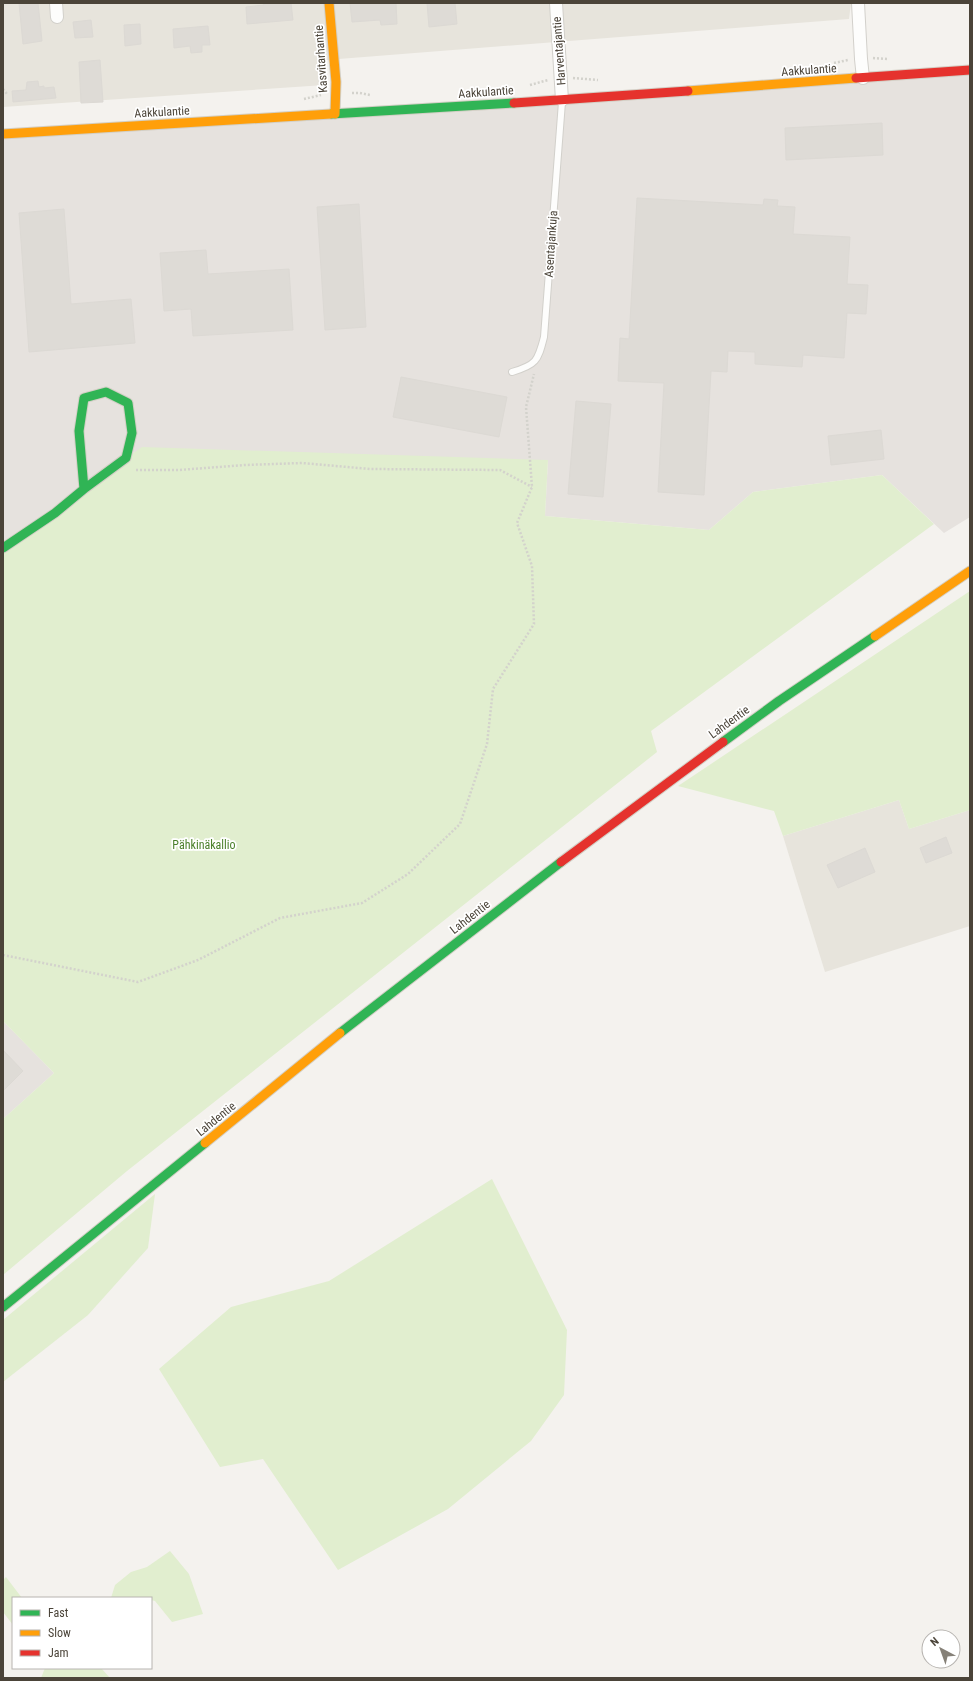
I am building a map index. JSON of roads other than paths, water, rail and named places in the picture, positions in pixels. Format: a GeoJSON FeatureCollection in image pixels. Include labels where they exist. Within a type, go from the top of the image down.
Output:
{"type":"FeatureCollection","features":[{"type":"Feature","properties":{"kind":"main road","name":"Kasvitarhantie"},"geometry":{"type":"LineString","coordinates":[[329,3],[336,82],[335,114]]}},
{"type":"Feature","properties":{"kind":"main road","name":"Aakkulantie"},"geometry":{"type":"LineString","coordinates":[[3,134],[562,100],[970,70]]}},
{"type":"Feature","properties":{"kind":"main road"},"geometry":{"type":"LineString","coordinates":[[3,548],[55,513],[84,489],[126,458],[132,433],[128,403],[106,392],[84,398],[78,430],[84,489]]}},
{"type":"Feature","properties":{"kind":"main road","name":"Lahdentie"},"geometry":{"type":"LineString","coordinates":[[3,1307],[345,1029],[587,842],[779,701],[970,571]]}},
{"type":"Feature","properties":{"kind":"street"},"geometry":{"type":"LineString","coordinates":[[56,3],[57,17]]}},
{"type":"Feature","properties":{"kind":"street","name":"Harventajantie"},"geometry":{"type":"LineString","coordinates":[[556,3],[562,100]]}},
{"type":"Feature","properties":{"kind":"street"},"geometry":{"type":"LineString","coordinates":[[858,3],[861,59],[864,78]]}},
{"type":"Feature","properties":{"kind":"lane","name":"Asentajankuja"},"geometry":{"type":"LineString","coordinates":[[512,372],[528,368],[539,356],[544,337],[562,100]]}},
{"type":"Feature","properties":{"kind":"park label","name":"Pähkinäkallio"},"geometry":{"type":"Point","coordinates":[204,845]}}]}
